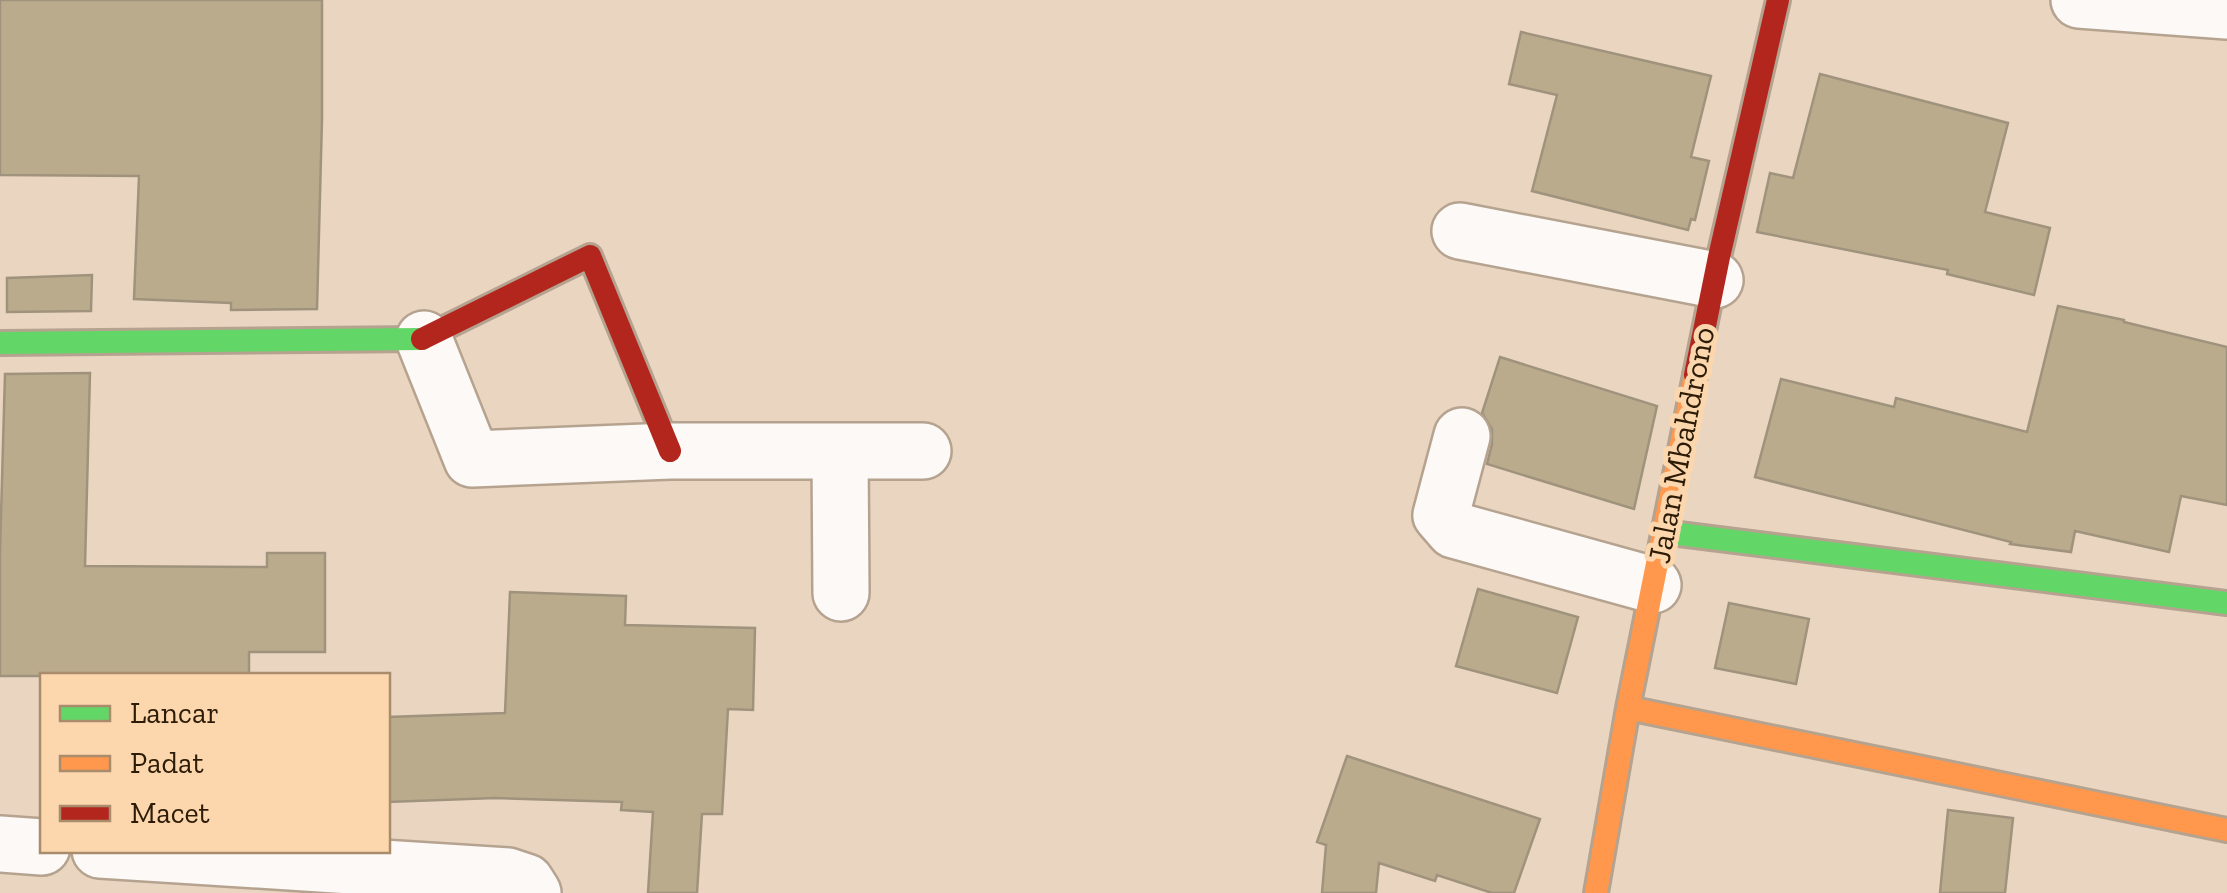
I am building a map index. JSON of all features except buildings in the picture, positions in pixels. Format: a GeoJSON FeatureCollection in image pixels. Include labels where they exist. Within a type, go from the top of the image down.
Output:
{"type":"FeatureCollection","features":[{"type":"Feature","properties":{"kind":"street","name":"Jalan Mbahdrono"},"geometry":{"type":"LineString","coordinates":[[1596,893],[1663,532],[1778,0]]}},
{"type":"Feature","properties":{"kind":"street"},"geometry":{"type":"LineString","coordinates":[[2079,0],[2219,7]]}},
{"type":"Feature","properties":{"kind":"street"},"geometry":{"type":"LineString","coordinates":[[1460,231],[1715,280]]}},
{"type":"Feature","properties":{"kind":"street"},"geometry":{"type":"LineString","coordinates":[[0,342],[424,339],[590,256],[670,451]]}},
{"type":"Feature","properties":{"kind":"street"},"geometry":{"type":"LineString","coordinates":[[424,339],[472,459],[670,451],[922,451]]}},
{"type":"Feature","properties":{"kind":"street"},"geometry":{"type":"LineString","coordinates":[[1462,436],[1441,515],[1454,530],[1653,585]]}},
{"type":"Feature","properties":{"kind":"street"},"geometry":{"type":"LineString","coordinates":[[840,451],[841,593]]}},
{"type":"Feature","properties":{"kind":"street"},"geometry":{"type":"LineString","coordinates":[[1663,532],[2227,603]]}},
{"type":"Feature","properties":{"kind":"street"},"geometry":{"type":"LineString","coordinates":[[1628,708],[2227,830]]}},
{"type":"Feature","properties":{"kind":"street"},"geometry":{"type":"LineString","coordinates":[[0,844],[40,847]]}},
{"type":"Feature","properties":{"kind":"street"},"geometry":{"type":"LineString","coordinates":[[147,853],[508,876],[526,882],[533,893]]}},
{"type":"Feature","properties":{"kind":"traffic: fast"},"geometry":{"type":"LineString","coordinates":[[0,343],[422,339]]}},
{"type":"Feature","properties":{"kind":"traffic: fast"},"geometry":{"type":"LineString","coordinates":[[1663,532],[2227,603]]}},
{"type":"Feature","properties":{"kind":"traffic: slow"},"geometry":{"type":"LineString","coordinates":[[1596,893],[1628,708],[1695,375]]}},
{"type":"Feature","properties":{"kind":"traffic: slow"},"geometry":{"type":"LineString","coordinates":[[1628,708],[2227,830]]}},
{"type":"Feature","properties":{"kind":"traffic: jam"},"geometry":{"type":"LineString","coordinates":[[1695,375],[1778,0]]}},
{"type":"Feature","properties":{"kind":"traffic: jam"},"geometry":{"type":"LineString","coordinates":[[422,339],[590,256],[670,451]]}}]}
